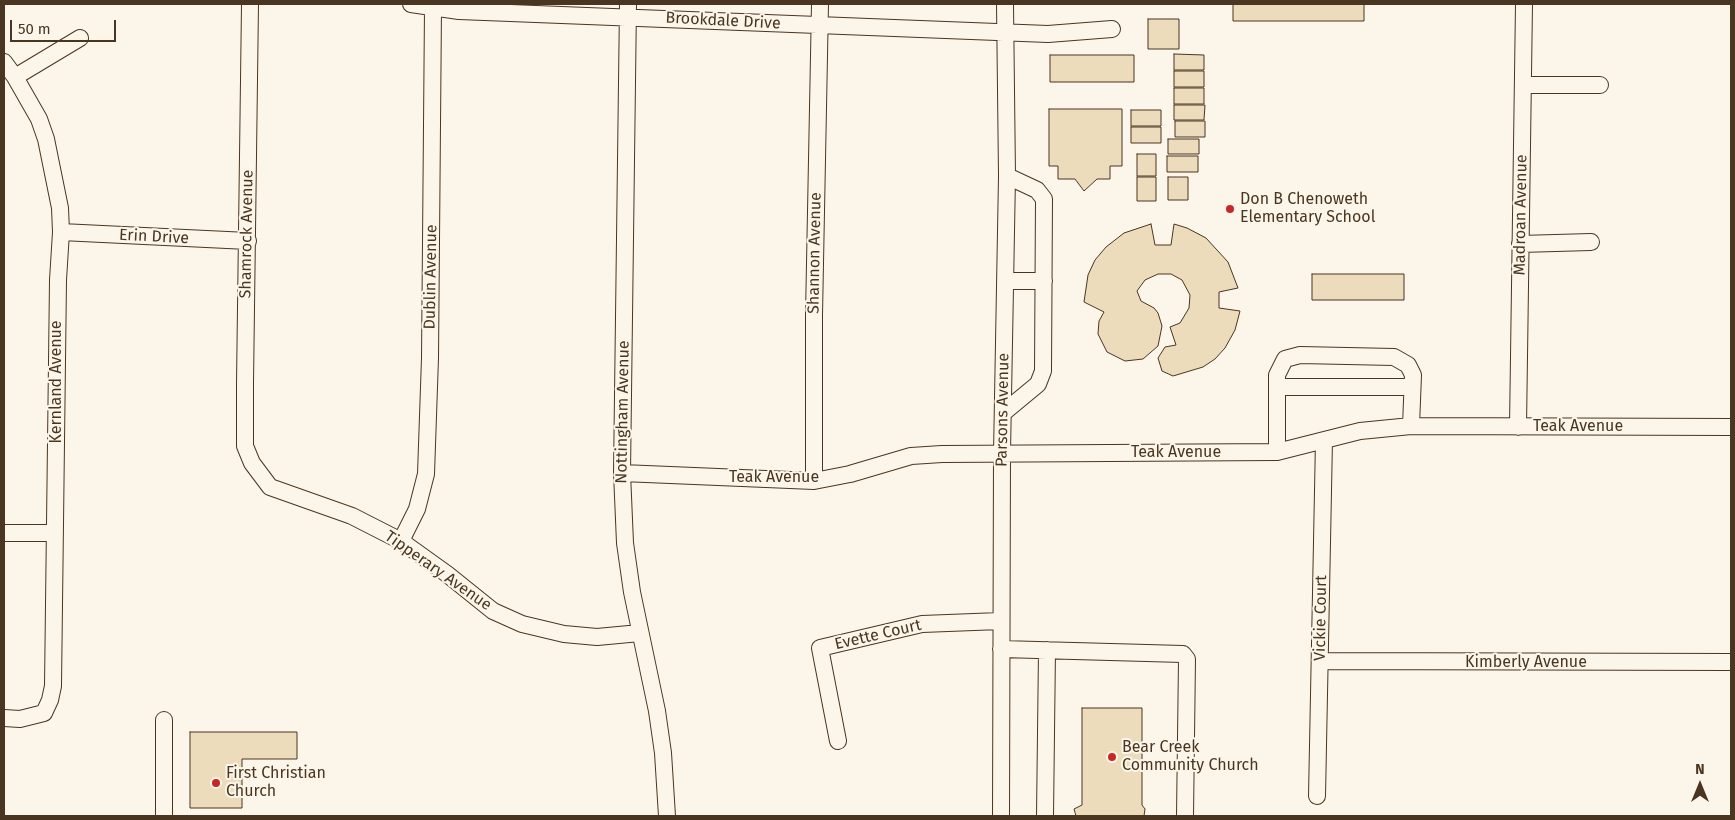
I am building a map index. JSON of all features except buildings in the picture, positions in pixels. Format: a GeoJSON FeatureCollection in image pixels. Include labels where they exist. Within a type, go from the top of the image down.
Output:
{"type":"FeatureCollection","features":[{"type":"Feature","properties":{"kind":"street","name":"Shamrock Avenue"},"geometry":{"type":"LineString","coordinates":[[250,4],[245,446],[252,463]]}},
{"type":"Feature","properties":{"kind":"street","name":"Brookdale Drive"},"geometry":{"type":"LineString","coordinates":[[411,4],[433,8],[628,10],[820,25],[1048,34],[1112,29]]}},
{"type":"Feature","properties":{"kind":"street","name":"Shannon Avenue"},"geometry":{"type":"LineString","coordinates":[[814,481],[814,305],[820,4]]}},
{"type":"Feature","properties":{"kind":"street","name":"Parsons Avenue"},"geometry":{"type":"LineString","coordinates":[[1001,816],[1000,621],[1007,176],[1005,4]]}},
{"type":"Feature","properties":{"kind":"street","name":"Madroan Avenue"},"geometry":{"type":"LineString","coordinates":[[1518,427],[1524,4]]}},
{"type":"Feature","properties":{"kind":"street","name":"Dublin Avenue"},"geometry":{"type":"LineString","coordinates":[[400,541],[417,509],[426,474],[430,358],[433,8]]}},
{"type":"Feature","properties":{"kind":"street","name":"Nottingham Avenue"},"geometry":{"type":"LineString","coordinates":[[628,10],[622,472],[625,543],[663,753],[667,816]]}},
{"type":"Feature","properties":{"kind":"street"},"geometry":{"type":"LineString","coordinates":[[15,77],[80,38]]}},
{"type":"Feature","properties":{"kind":"street","name":"Kernland Avenue"},"geometry":{"type":"LineString","coordinates":[[4,62],[15,77],[39,119],[46,140],[60,208],[61,232],[58,280],[53,686],[50,700],[44,713],[20,719],[4,718]]}},
{"type":"Feature","properties":{"kind":"street"},"geometry":{"type":"LineString","coordinates":[[1523,85],[1600,85]]}},
{"type":"Feature","properties":{"kind":"street"},"geometry":{"type":"LineString","coordinates":[[1002,413],[1038,384],[1044,371],[1044,198],[1037,190],[1007,176]]}},
{"type":"Feature","properties":{"kind":"street","name":"Erin Drive"},"geometry":{"type":"LineString","coordinates":[[61,232],[248,241]]}},
{"type":"Feature","properties":{"kind":"street"},"geometry":{"type":"LineString","coordinates":[[1520,244],[1591,242]]}},
{"type":"Feature","properties":{"kind":"street"},"geometry":{"type":"LineString","coordinates":[[1005,281],[1044,281]]}},
{"type":"Feature","properties":{"kind":"street"},"geometry":{"type":"LineString","coordinates":[[1277,452],[1277,387],[1280,366],[1285,359],[1300,355],[1394,357],[1408,365],[1413,375],[1411,426]]}},
{"type":"Feature","properties":{"kind":"street"},"geometry":{"type":"LineString","coordinates":[[1277,387],[1412,387]]}},
{"type":"Feature","properties":{"kind":"street","name":"Teak Avenue"},"geometry":{"type":"LineString","coordinates":[[622,472],[814,481],[850,474],[911,456],[1002,453],[1277,452],[1360,432],[1411,426],[1731,427]]}},
{"type":"Feature","properties":{"kind":"street","name":"Vickie Court"},"geometry":{"type":"LineString","coordinates":[[1317,796],[1324,440]]}},
{"type":"Feature","properties":{"kind":"street","name":"Tipperary Avenue"},"geometry":{"type":"LineString","coordinates":[[252,463],[270,487],[352,516],[400,541],[447,574],[493,611],[522,624],[564,634],[597,637],[640,633]]}},
{"type":"Feature","properties":{"kind":"street"},"geometry":{"type":"LineString","coordinates":[[4,533],[55,533]]}},
{"type":"Feature","properties":{"kind":"street","name":"Evette Court"},"geometry":{"type":"LineString","coordinates":[[838,741],[820,648],[922,624],[1000,621]]}},
{"type":"Feature","properties":{"kind":"street"},"geometry":{"type":"LineString","coordinates":[[1001,648],[1183,654],[1187,659],[1185,816]]}},
{"type":"Feature","properties":{"kind":"street"},"geometry":{"type":"LineString","coordinates":[[1045,816],[1047,650]]}},
{"type":"Feature","properties":{"kind":"street","name":"Kimberly Avenue"},"geometry":{"type":"LineString","coordinates":[[1320,661],[1731,662]]}},
{"type":"Feature","properties":{"kind":"street"},"geometry":{"type":"LineString","coordinates":[[164,720],[164,816]]}},
{"type":"Feature","properties":{"kind":"place","name":"Don B Chenoweth Elementary School"},"geometry":{"type":"Point","coordinates":[1230,209]}},
{"type":"Feature","properties":{"kind":"place","name":"Bear Creek Community Church"},"geometry":{"type":"Point","coordinates":[1112,757]}},
{"type":"Feature","properties":{"kind":"place","name":"First Christian Church"},"geometry":{"type":"Point","coordinates":[216,783]}}]}
